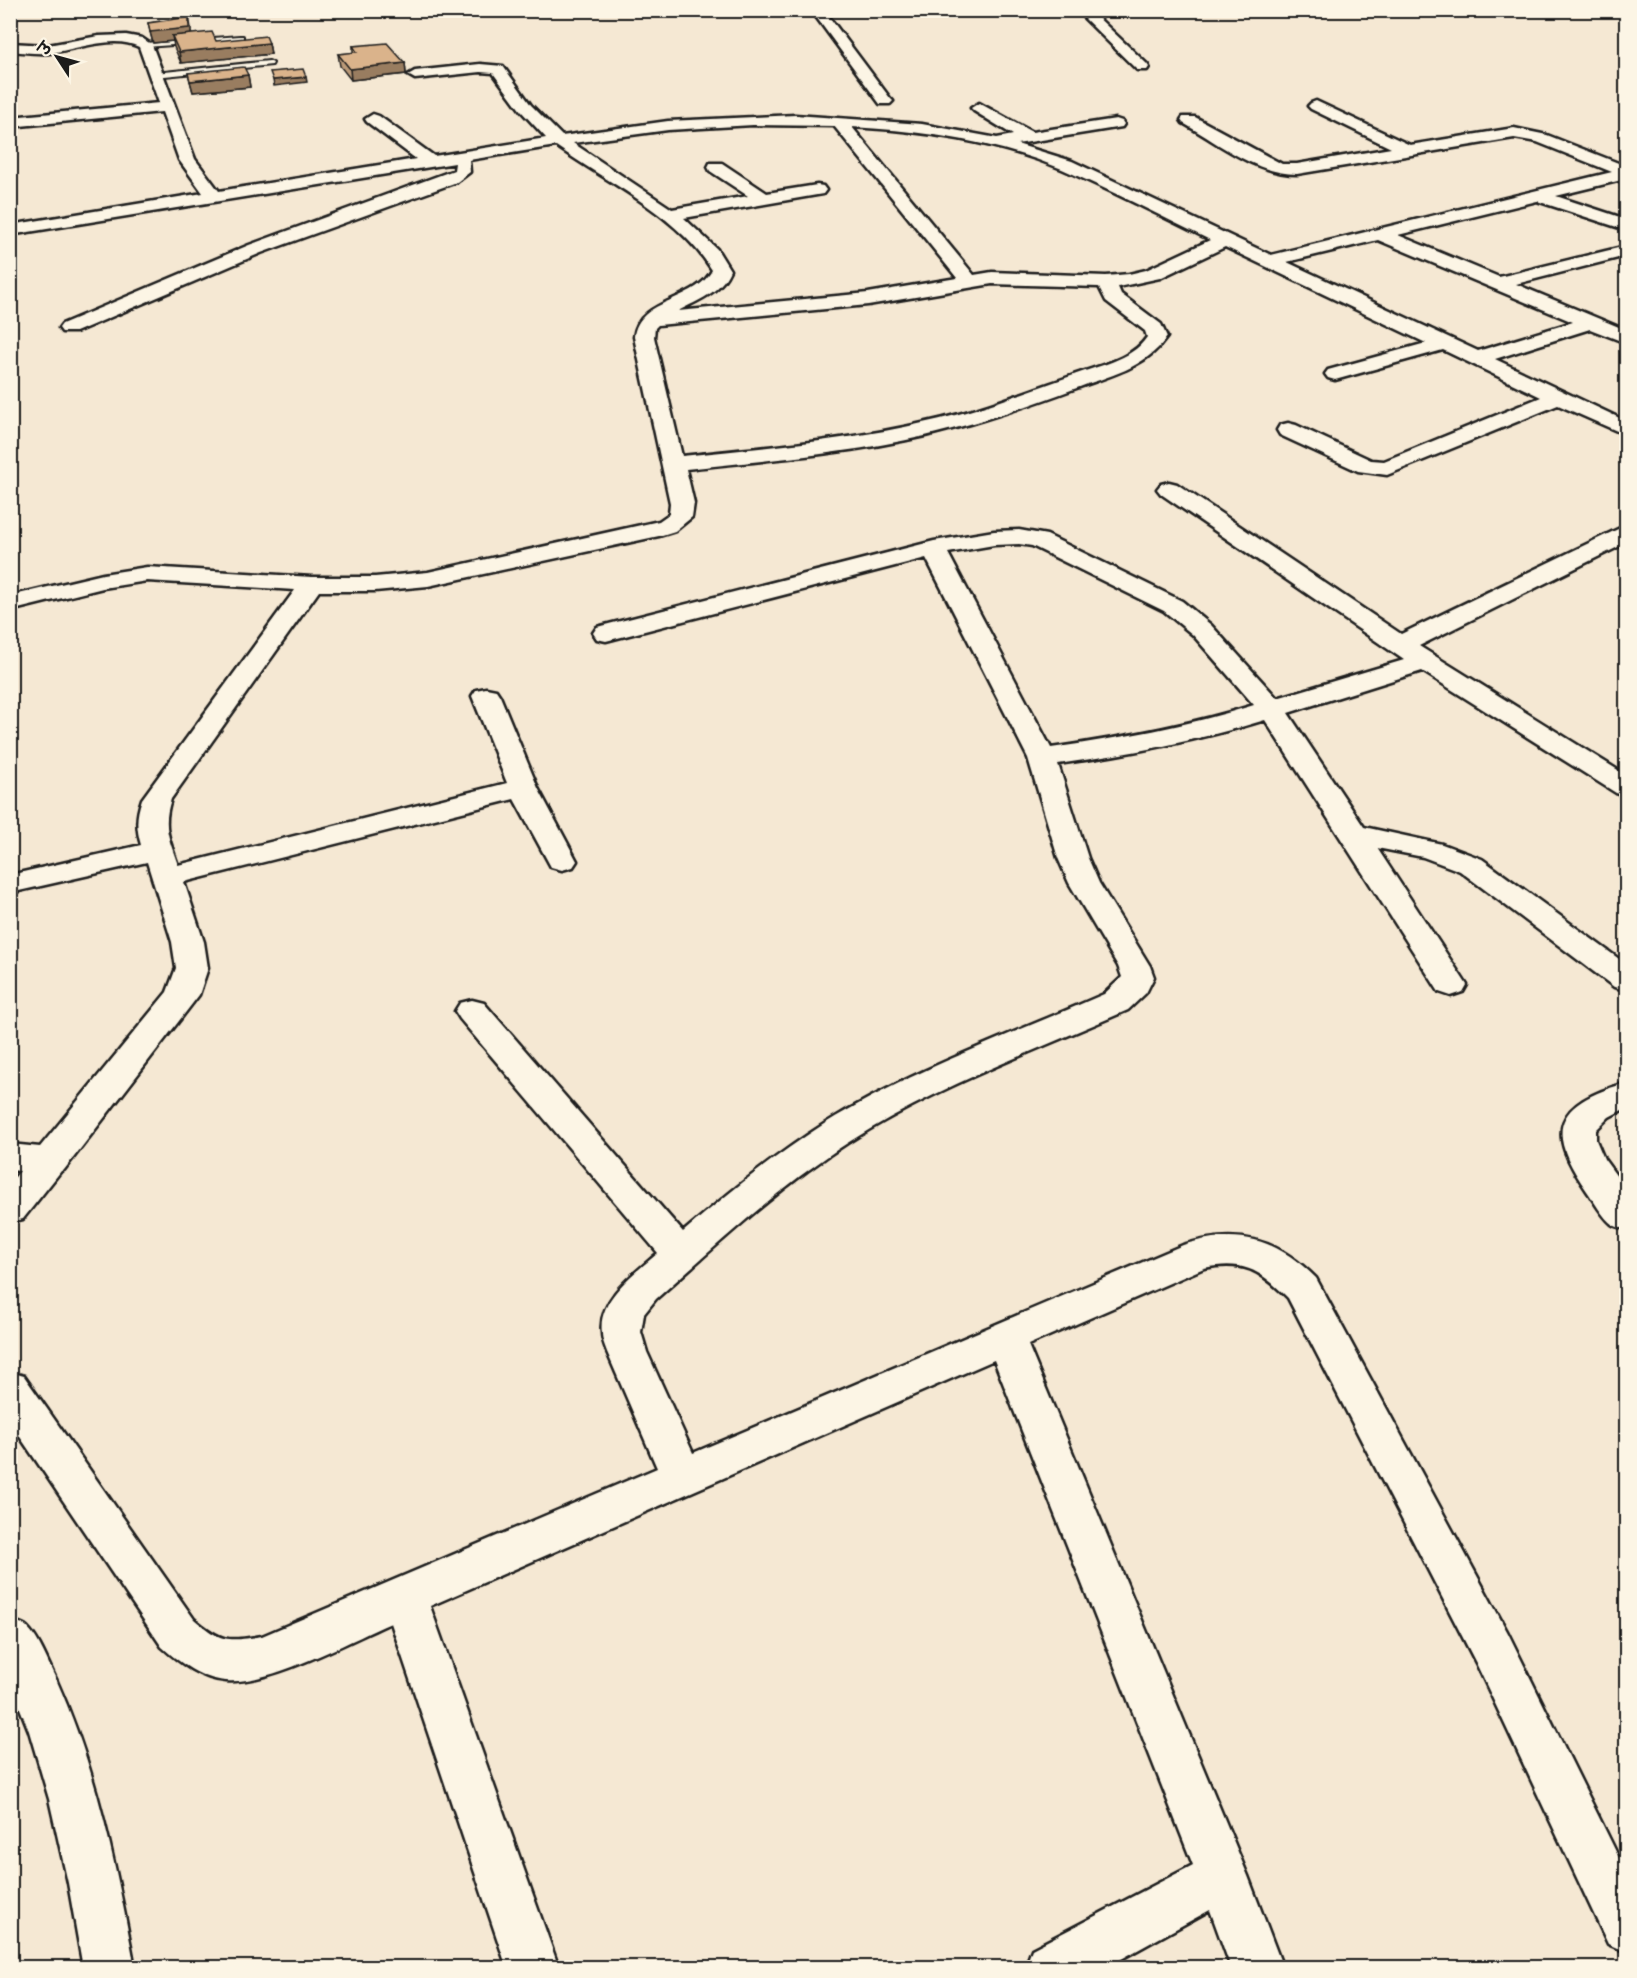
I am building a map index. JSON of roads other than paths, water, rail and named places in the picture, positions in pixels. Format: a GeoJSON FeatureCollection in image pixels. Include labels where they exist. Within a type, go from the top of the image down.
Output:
{"type":"FeatureCollection","features":[{"type":"Feature","properties":{"kind":"street"},"geometry":{"type":"LineString","coordinates":[[817,10],[885,101]]}},
{"type":"Feature","properties":{"kind":"street"},"geometry":{"type":"LineString","coordinates":[[1082,10],[1142,67]]}},
{"type":"Feature","properties":{"kind":"street"},"geometry":{"type":"LineString","coordinates":[[10,47],[46,49],[128,39],[139,40],[145,45],[187,160],[214,198]]}},
{"type":"Feature","properties":{"kind":"street"},"geometry":{"type":"LineString","coordinates":[[10,52],[32,48]]}},
{"type":"Feature","properties":{"kind":"street"},"geometry":{"type":"LineString","coordinates":[[10,604],[103,581],[147,574],[312,584],[375,584],[428,579],[659,528],[674,521],[682,512],[644,337],[645,327],[649,320],[715,283],[721,270],[716,258],[669,215],[558,141],[518,100],[498,69],[480,68],[415,75]]}},
{"type":"Feature","properties":{"kind":"street"},"geometry":{"type":"LineString","coordinates":[[1316,106],[1407,150]]}},
{"type":"Feature","properties":{"kind":"street"},"geometry":{"type":"LineString","coordinates":[[10,122],[167,107]]}},
{"type":"Feature","properties":{"kind":"street"},"geometry":{"type":"LineString","coordinates":[[979,108],[1029,137]]}},
{"type":"Feature","properties":{"kind":"street"},"geometry":{"type":"LineString","coordinates":[[373,119],[431,162]]}},
{"type":"Feature","properties":{"kind":"street"},"geometry":{"type":"LineString","coordinates":[[1189,120],[1271,166],[1282,169],[1297,169],[1505,134],[1523,134],[1540,138],[1626,173]]}},
{"type":"Feature","properties":{"kind":"street"},"geometry":{"type":"LineString","coordinates":[[10,230],[462,156],[677,124],[736,121],[840,123],[939,131],[993,142],[1065,165],[1626,429]]}},
{"type":"Feature","properties":{"kind":"street"},"geometry":{"type":"LineString","coordinates":[[840,123],[970,282]]}},
{"type":"Feature","properties":{"kind":"street"},"geometry":{"type":"LineString","coordinates":[[993,142],[1116,124]]}},
{"type":"Feature","properties":{"kind":"street"},"geometry":{"type":"LineString","coordinates":[[69,328],[255,249],[457,176],[464,170],[462,156]]}},
{"type":"Feature","properties":{"kind":"street"},"geometry":{"type":"LineString","coordinates":[[716,167],[764,199]]}},
{"type":"Feature","properties":{"kind":"street"},"geometry":{"type":"LineString","coordinates":[[1269,261],[1626,173]]}},
{"type":"Feature","properties":{"kind":"street"},"geometry":{"type":"LineString","coordinates":[[669,215],[817,190]]}},
{"type":"Feature","properties":{"kind":"street"},"geometry":{"type":"LineString","coordinates":[[1539,196],[1626,225]]}},
{"type":"Feature","properties":{"kind":"street"},"geometry":{"type":"LineString","coordinates":[[1380,234],[1626,337]]}},
{"type":"Feature","properties":{"kind":"street"},"geometry":{"type":"LineString","coordinates":[[649,320],[868,298],[1010,277],[1106,282],[1130,280],[1153,274],[1225,240]]}},
{"type":"Feature","properties":{"kind":"street"},"geometry":{"type":"LineString","coordinates":[[1497,284],[1626,251]]}},
{"type":"Feature","properties":{"kind":"street"},"geometry":{"type":"LineString","coordinates":[[673,464],[848,443],[926,429],[1008,404],[1121,364],[1142,354],[1152,346],[1157,337],[1154,328],[1113,297],[1106,282]]}},
{"type":"Feature","properties":{"kind":"street"},"geometry":{"type":"LineString","coordinates":[[1475,359],[1589,322]]}},
{"type":"Feature","properties":{"kind":"street"},"geometry":{"type":"LineString","coordinates":[[1335,374],[1444,344]]}},
{"type":"Feature","properties":{"kind":"street"},"geometry":{"type":"LineString","coordinates":[[1288,430],[1366,466],[1387,468],[1557,398]]}},
{"type":"Feature","properties":{"kind":"street"},"geometry":{"type":"LineString","coordinates":[[1169,489],[1425,662],[1626,787]]}},
{"type":"Feature","properties":{"kind":"street"},"geometry":{"type":"LineString","coordinates":[[1400,645],[1626,534]]}},
{"type":"Feature","properties":{"kind":"street"},"geometry":{"type":"LineString","coordinates":[[606,633],[934,549],[1006,537],[1029,537],[1173,606],[1202,630],[1272,709],[1451,985]]}},
{"type":"Feature","properties":{"kind":"street"},"geometry":{"type":"LineString","coordinates":[[682,1476],[627,1352],[621,1332],[625,1310],[642,1288],[756,1190],[837,1133],[918,1089],[1116,1002],[1134,986],[1138,977],[1134,966],[1084,883],[1073,858],[1042,758],[934,549]]}},
{"type":"Feature","properties":{"kind":"street"},"geometry":{"type":"LineString","coordinates":[[10,1209],[51,1161],[182,995],[192,968],[188,942],[161,864],[151,816],[158,799],[312,584]]}},
{"type":"Feature","properties":{"kind":"street"},"geometry":{"type":"LineString","coordinates":[[1042,758],[1153,740],[1209,728],[1425,662]]}},
{"type":"Feature","properties":{"kind":"street"},"geometry":{"type":"LineString","coordinates":[[486,696],[523,788],[562,861]]}},
{"type":"Feature","properties":{"kind":"street"},"geometry":{"type":"LineString","coordinates":[[10,884],[161,864],[523,788]]}},
{"type":"Feature","properties":{"kind":"street"},"geometry":{"type":"LineString","coordinates":[[1353,834],[1431,850],[1471,865],[1626,980]]}},
{"type":"Feature","properties":{"kind":"street"},"geometry":{"type":"LineString","coordinates":[[472,1011],[681,1255]]}},
{"type":"Feature","properties":{"kind":"street"},"geometry":{"type":"LineString","coordinates":[[1626,1095],[1597,1107],[1586,1116],[1578,1130],[1581,1150],[1596,1176],[1626,1215]]}},
{"type":"Feature","properties":{"kind":"street"},"geometry":{"type":"LineString","coordinates":[[10,1157],[51,1161]]}},
{"type":"Feature","properties":{"kind":"street"},"geometry":{"type":"LineString","coordinates":[[10,1388],[178,1633],[194,1648],[209,1657],[233,1662],[265,1656],[1197,1255],[1222,1249],[1250,1252],[1270,1260],[1287,1272],[1307,1297],[1492,1648],[1626,1926]]}},
{"type":"Feature","properties":{"kind":"street"},"geometry":{"type":"LineString","coordinates":[[1005,1337],[1223,1876],[1257,1968]]}},
{"type":"Feature","properties":{"kind":"street"},"geometry":{"type":"LineString","coordinates":[[404,1596],[533,1968]]}},
{"type":"Feature","properties":{"kind":"street"},"geometry":{"type":"LineString","coordinates":[[10,1640],[46,1709],[70,1784],[92,1871],[109,1968]]}},
{"type":"Feature","properties":{"kind":"street"},"geometry":{"type":"LineString","coordinates":[[1051,1968],[1223,1876]]}},
{"type":"Feature","properties":{"kind":"lane"},"geometry":{"type":"LineString","coordinates":[[145,45],[240,38]]}},
{"type":"Feature","properties":{"kind":"lane"},"geometry":{"type":"LineString","coordinates":[[155,75],[269,63]]}}]}
